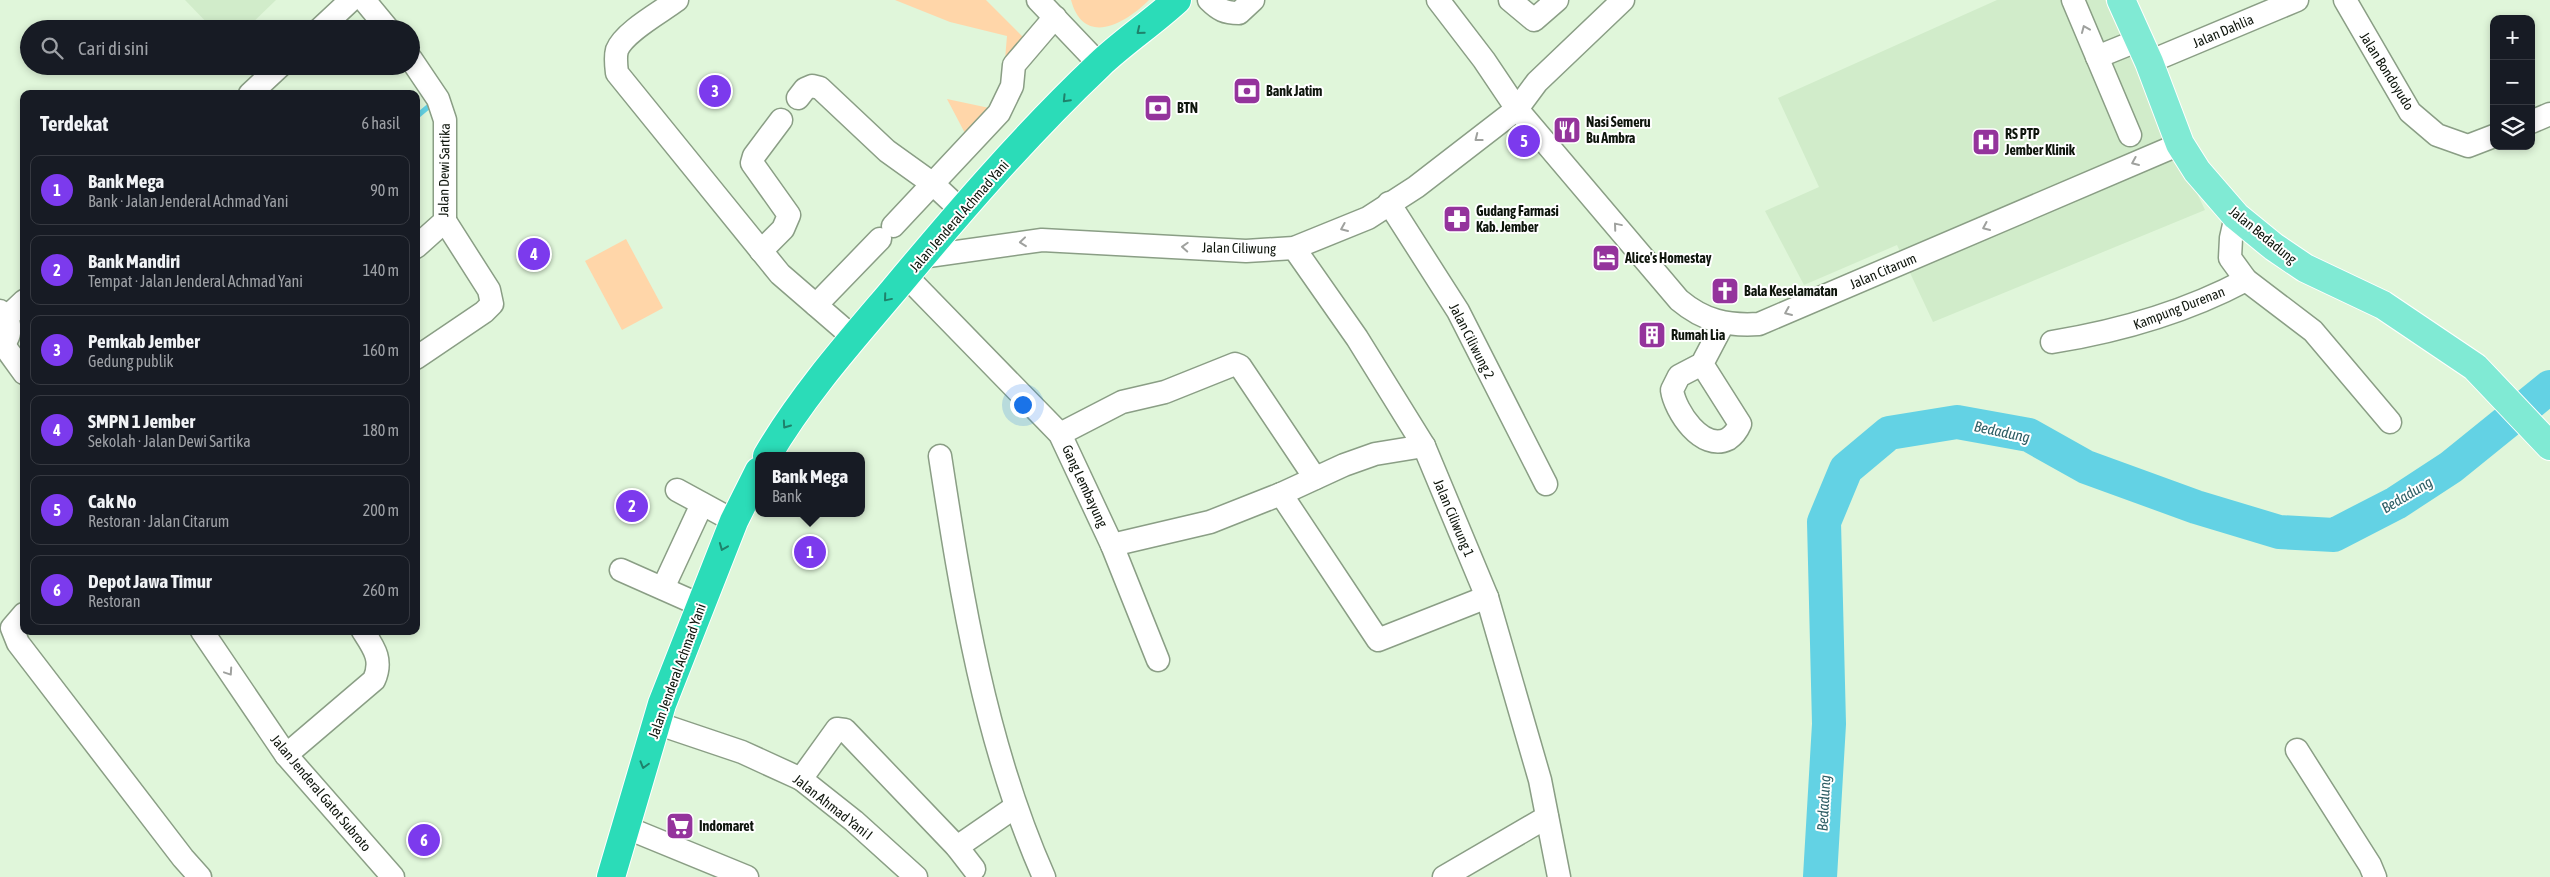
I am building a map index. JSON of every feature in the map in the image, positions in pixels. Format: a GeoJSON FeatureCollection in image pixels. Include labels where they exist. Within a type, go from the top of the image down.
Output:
{"type":"FeatureCollection","features":[{"type":"Feature","properties":{"kind":"highway","name":"Jalan Jenderal Achmad Yani"},"geometry":{"type":"LineString","coordinates":[[770,452],[802,402],[913,267],[962,211],[1100,64],[1177,0]]}},
{"type":"Feature","properties":{"kind":"highway","name":"Jalan Jenderal Achmad Yani"},"geometry":{"type":"LineString","coordinates":[[611,877],[656,723],[700,604],[734,521],[755,479]]}},
{"type":"Feature","properties":{"kind":"main road","name":"Jalan Bedadung"},"geometry":{"type":"LineString","coordinates":[[2121,0],[2144,51],[2180,144],[2197,171],[2236,216],[2274,247],[2305,268],[2383,306],[2475,367],[2550,446]]}},
{"type":"Feature","properties":{"kind":"street"},"geometry":{"type":"LineString","coordinates":[[330,20],[351,0]]}},
{"type":"Feature","properties":{"kind":"street"},"geometry":{"type":"LineString","coordinates":[[364,0],[381,20]]}},
{"type":"Feature","properties":{"kind":"street"},"geometry":{"type":"LineString","coordinates":[[677,0],[626,38],[618,48],[615,57],[616,73],[780,274],[854,338]]}},
{"type":"Feature","properties":{"kind":"street"},"geometry":{"type":"LineString","coordinates":[[1038,0],[1100,64]]}},
{"type":"Feature","properties":{"kind":"street"},"geometry":{"type":"LineString","coordinates":[[1209,0],[1218,9],[1227,13],[1239,13],[1253,0]]}},
{"type":"Feature","properties":{"kind":"street","name":"Jalan Citarum"},"geometry":{"type":"LineString","coordinates":[[1438,0],[1484,60],[1517,109],[1679,300],[1693,312],[1723,324],[1759,324],[2180,144]]}},
{"type":"Feature","properties":{"kind":"street"},"geometry":{"type":"LineString","coordinates":[[1510,0],[1534,20],[1557,0]]}},
{"type":"Feature","properties":{"kind":"street","name":"Jalan Ciliwung"},"geometry":{"type":"LineString","coordinates":[[913,267],[1042,240],[1246,250],[1294,248],[1368,218],[1416,187],[1517,109],[1538,82],[1623,0]]}},
{"type":"Feature","properties":{"kind":"street"},"geometry":{"type":"LineString","coordinates":[[2073,0],[2130,135]]}},
{"type":"Feature","properties":{"kind":"street","name":"Jalan Dahlia"},"geometry":{"type":"LineString","coordinates":[[2097,57],[2144,51],[2297,0]]}},
{"type":"Feature","properties":{"kind":"street","name":"Jalan Bondoyudo"},"geometry":{"type":"LineString","coordinates":[[2345,0],[2410,112],[2438,135],[2468,146],[2490,138]]}},
{"type":"Feature","properties":{"kind":"street"},"geometry":{"type":"LineString","coordinates":[[816,306],[933,184],[1003,107],[1012,86],[1014,65],[1055,18]]}},
{"type":"Feature","properties":{"kind":"street","name":"Jalan Dewi Sartika"},"geometry":{"type":"LineString","coordinates":[[420,72],[438,99],[445,120],[446,148],[445,221],[420,243]]}},
{"type":"Feature","properties":{"kind":"street"},"geometry":{"type":"LineString","coordinates":[[254,90],[270,75]]}},
{"type":"Feature","properties":{"kind":"street"},"geometry":{"type":"LineString","coordinates":[[798,98],[805,89],[812,86],[820,88],[887,151],[933,184],[962,211]]}},
{"type":"Feature","properties":{"kind":"street"},"geometry":{"type":"LineString","coordinates":[[2535,120],[2550,114]]}},
{"type":"Feature","properties":{"kind":"street"},"geometry":{"type":"LineString","coordinates":[[761,251],[783,229],[789,215],[787,209],[752,163],[754,156],[781,120]]}},
{"type":"Feature","properties":{"kind":"street","name":"Jalan Ciliwung 2"},"geometry":{"type":"LineString","coordinates":[[1389,203],[1458,311],[1546,484]]}},
{"type":"Feature","properties":{"kind":"street"},"geometry":{"type":"LineString","coordinates":[[2236,216],[2231,238],[2230,258],[2246,280],[2313,331],[2390,422]]}},
{"type":"Feature","properties":{"kind":"street"},"geometry":{"type":"LineString","coordinates":[[420,355],[484,312],[492,304],[489,290],[445,221]]}},
{"type":"Feature","properties":{"kind":"street","name":"Jalan Ciliwung 1"},"geometry":{"type":"LineString","coordinates":[[1294,248],[1357,338],[1424,446],[1487,597],[1540,780],[1560,877]]}},
{"type":"Feature","properties":{"kind":"street","name":"Gang Lembayung"},"geometry":{"type":"LineString","coordinates":[[913,267],[1060,434],[1112,545],[1158,660]]}},
{"type":"Feature","properties":{"kind":"street","name":"Kampung Durenan"},"geometry":{"type":"LineString","coordinates":[[2052,342],[2106,333],[2155,320],[2224,292],[2246,280]]}},
{"type":"Feature","properties":{"kind":"street"},"geometry":{"type":"LineString","coordinates":[[20,303],[3,314],[10,331],[2,345],[20,368]]}},
{"type":"Feature","properties":{"kind":"street"},"geometry":{"type":"LineString","coordinates":[[1702,364],[1723,324]]}},
{"type":"Feature","properties":{"kind":"street"},"geometry":{"type":"LineString","coordinates":[[1060,434],[1122,402],[1165,392],[1235,364],[1240,366],[1315,478]]}},
{"type":"Feature","properties":{"kind":"street"},"geometry":{"type":"LineString","coordinates":[[1112,545],[1210,522],[1375,454],[1424,446]]}},
{"type":"Feature","properties":{"kind":"street"},"geometry":{"type":"LineString","coordinates":[[940,456],[956,564],[975,660],[1015,807],[1044,877]]}},
{"type":"Feature","properties":{"kind":"street"},"geometry":{"type":"LineString","coordinates":[[678,490],[734,521]]}},
{"type":"Feature","properties":{"kind":"street"},"geometry":{"type":"LineString","coordinates":[[1281,494],[1378,640],[1487,597]]}},
{"type":"Feature","properties":{"kind":"street"},"geometry":{"type":"LineString","coordinates":[[663,588],[702,504]]}},
{"type":"Feature","properties":{"kind":"street"},"geometry":{"type":"LineString","coordinates":[[621,570],[700,604]]}},
{"type":"Feature","properties":{"kind":"street"},"geometry":{"type":"LineString","coordinates":[[20,619],[12,628],[18,643],[183,858],[200,877]]}},
{"type":"Feature","properties":{"kind":"street","name":"Jalan Jenderal Gatot Subroto"},"geometry":{"type":"LineString","coordinates":[[205,635],[286,755],[393,877]]}},
{"type":"Feature","properties":{"kind":"street"},"geometry":{"type":"LineString","coordinates":[[286,755],[374,680],[379,670],[378,661],[375,650],[366,635]]}},
{"type":"Feature","properties":{"kind":"street","name":"Jalan Ahmad Yani I"},"geometry":{"type":"LineString","coordinates":[[656,723],[742,752],[801,779],[854,821],[916,877]]}},
{"type":"Feature","properties":{"kind":"street"},"geometry":{"type":"LineString","coordinates":[[801,779],[837,729],[845,730],[957,847],[974,869]]}},
{"type":"Feature","properties":{"kind":"street"},"geometry":{"type":"LineString","coordinates":[[2297,750],[2370,865],[2375,877]]}},
{"type":"Feature","properties":{"kind":"street"},"geometry":{"type":"LineString","coordinates":[[957,847],[1015,807]]}},
{"type":"Feature","properties":{"kind":"street"},"geometry":{"type":"LineString","coordinates":[[1444,877],[1547,818]]}},
{"type":"Feature","properties":{"kind":"street"},"geometry":{"type":"LineString","coordinates":[[626,827],[747,877]]}},
{"type":"Feature","properties":{"kind":"shaded area"},"geometry":{"type":"Polygon","coordinates":[[[185,0],[276,0],[255,20],[204,20],[185,0]]]}},
{"type":"Feature","properties":{"kind":"shaded area"},"geometry":{"type":"Polygon","coordinates":[[[895,0],[986,0],[1025,39],[1004,71],[1007,36],[950,22],[895,0]]]}},
{"type":"Feature","properties":{"kind":"shaded area"},"geometry":{"type":"Polygon","coordinates":[[[1071,0],[1149,0],[1140,9],[1118,23],[1106,27],[1095,27],[1085,23],[1077,15],[1071,0]]]}},
{"type":"Feature","properties":{"kind":"shaded area","name":"RS PTP Jember Klinik"},"geometry":{"type":"Polygon","coordinates":[[[1997,0],[2105,0],[2205,210],[1933,322],[1897,245],[1804,285],[1765,211],[1819,187],[1778,98],[1997,0]]]}},
{"type":"Feature","properties":{"kind":"shaded area"},"geometry":{"type":"Polygon","coordinates":[[[947,99],[994,109],[967,137],[947,99]]]}},
{"type":"Feature","properties":{"kind":"shaded area"},"geometry":{"type":"Polygon","coordinates":[[[626,239],[663,308],[622,330],[585,261],[626,239]]]}},
{"type":"Feature","properties":{"kind":"waterway"},"geometry":{"type":"LineString","coordinates":[[420,114],[434,102]]}},
{"type":"Feature","properties":{"kind":"waterway","name":"Bedadung"},"geometry":{"type":"LineString","coordinates":[[1820,877],[1829,724],[1824,522],[1846,469],[1889,433],[1957,422],[2029,435],[2086,467],[2196,507],[2279,532],[2334,535],[2396,503],[2451,467],[2550,387]]}},
{"type":"Feature","properties":{"kind":"place","name":"Pemkab Jember"},"geometry":{"type":"Point","coordinates":[715,91]}},
{"type":"Feature","properties":{"kind":"place","name":"Bank Jatim"},"geometry":{"type":"Point","coordinates":[1247,91]}},
{"type":"Feature","properties":{"kind":"place","name":"BTN"},"geometry":{"type":"Point","coordinates":[1158,108]}},
{"type":"Feature","properties":{"kind":"place","name":"Nasi Semeru Bu Ambra"},"geometry":{"type":"Point","coordinates":[1567,130]}},
{"type":"Feature","properties":{"kind":"place","name":"Cak No"},"geometry":{"type":"Point","coordinates":[1524,141]}},
{"type":"Feature","properties":{"kind":"place","name":"RS PTP Jember Klinik"},"geometry":{"type":"Point","coordinates":[1986,142]}},
{"type":"Feature","properties":{"kind":"place","name":"Gudang Farmasi Kab. Jember"},"geometry":{"type":"Point","coordinates":[1457,219]}},
{"type":"Feature","properties":{"kind":"place","name":"SMPN 1 Jember"},"geometry":{"type":"Point","coordinates":[534,254]}},
{"type":"Feature","properties":{"kind":"place","name":"Alice's Homestay"},"geometry":{"type":"Point","coordinates":[1606,258]}},
{"type":"Feature","properties":{"kind":"place","name":"Bala Keselamatan"},"geometry":{"type":"Point","coordinates":[1725,291]}},
{"type":"Feature","properties":{"kind":"place","name":"Rumah Lia"},"geometry":{"type":"Point","coordinates":[1652,335]}},
{"type":"Feature","properties":{"kind":"place","name":"Bank Mandiri"},"geometry":{"type":"Point","coordinates":[632,506]}},
{"type":"Feature","properties":{"kind":"place","name":"Bank Mega"},"geometry":{"type":"Point","coordinates":[810,552]}},
{"type":"Feature","properties":{"kind":"place","name":"Indomaret"},"geometry":{"type":"Point","coordinates":[680,826]}},
{"type":"Feature","properties":{"kind":"place","name":"Depot Jawa Timur"},"geometry":{"type":"Point","coordinates":[424,840]}}]}
